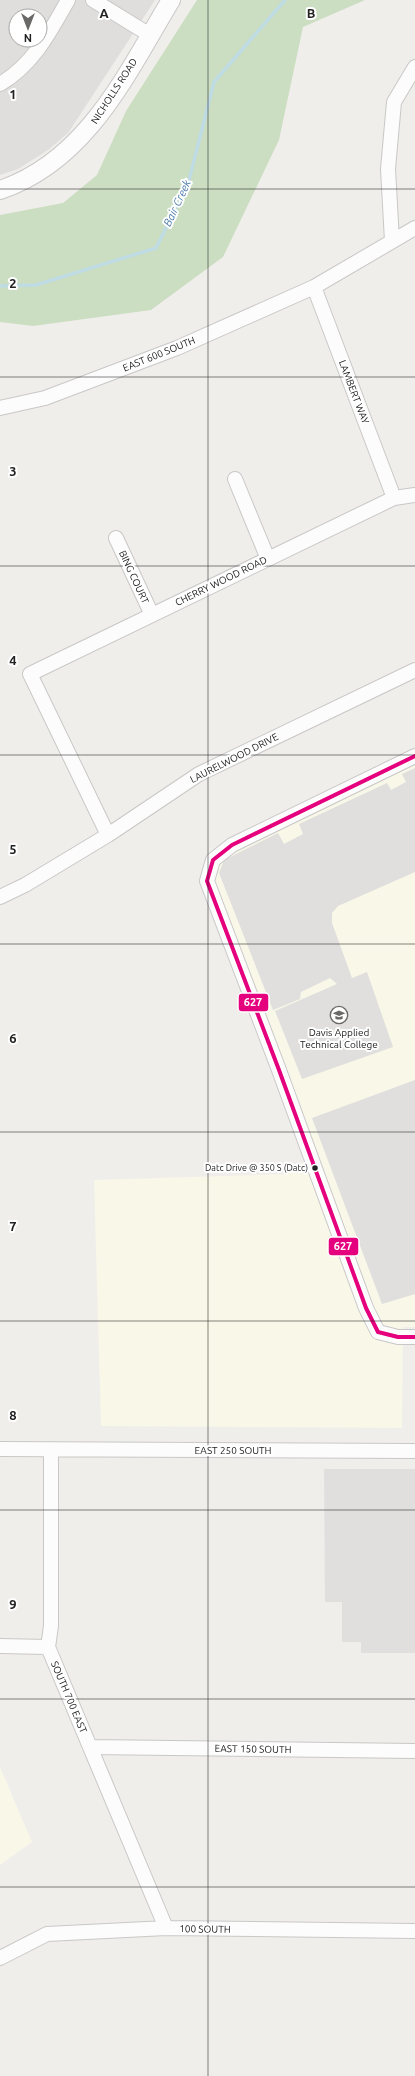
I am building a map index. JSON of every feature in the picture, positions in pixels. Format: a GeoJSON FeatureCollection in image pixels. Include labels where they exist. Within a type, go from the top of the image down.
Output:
{"type":"FeatureCollection","features":[{"type":"Feature","properties":{"kind":"street"},"geometry":{"type":"LineString","coordinates":[[0,84],[11,77],[33,57],[68,0]]}},
{"type":"Feature","properties":{"kind":"street"},"geometry":{"type":"LineString","coordinates":[[93,0],[150,35]]}},
{"type":"Feature","properties":{"kind":"street","name":"NICHOLLS ROAD"},"geometry":{"type":"LineString","coordinates":[[0,190],[37,172],[63,155],[77,142],[101,113],[171,0]]}},
{"type":"Feature","properties":{"kind":"street"},"geometry":{"type":"LineString","coordinates":[[392,241],[388,169],[394,102],[415,67]]}},
{"type":"Feature","properties":{"kind":"street","name":"EAST 600 SOUTH"},"geometry":{"type":"LineString","coordinates":[[0,408],[45,398],[177,348],[314,287],[415,228]]}},
{"type":"Feature","properties":{"kind":"street","name":"LAMBERT WAY"},"geometry":{"type":"LineString","coordinates":[[314,287],[394,498]]}},
{"type":"Feature","properties":{"kind":"street"},"geometry":{"type":"LineString","coordinates":[[234,479],[268,558]]}},
{"type":"Feature","properties":{"kind":"street","name":"CHERRY WOOD ROAD"},"geometry":{"type":"LineString","coordinates":[[108,835],[30,674],[394,498],[415,495]]}},
{"type":"Feature","properties":{"kind":"street","name":"BING COURT"},"geometry":{"type":"LineString","coordinates":[[116,538],[152,615]]}},
{"type":"Feature","properties":{"kind":"street","name":"LAURELWOOD DRIVE"},"geometry":{"type":"LineString","coordinates":[[0,896],[25,885],[108,835],[199,774],[415,670]]}},
{"type":"Feature","properties":{"kind":"street"},"geometry":{"type":"LineString","coordinates":[[415,756],[232,845],[213,860],[207,881],[279,1070],[366,1308],[378,1332],[398,1337],[415,1337]]}},
{"type":"Feature","properties":{"kind":"street","name":"EAST 250 SOUTH"},"geometry":{"type":"LineString","coordinates":[[0,1449],[415,1451]]}},
{"type":"Feature","properties":{"kind":"street"},"geometry":{"type":"LineString","coordinates":[[0,1646],[48,1647],[52,1626],[51,1450]]}},
{"type":"Feature","properties":{"kind":"street","name":"SOUTH 700 EAST"},"geometry":{"type":"LineString","coordinates":[[48,1647],[166,1928]]}},
{"type":"Feature","properties":{"kind":"street","name":"EAST 150 SOUTH"},"geometry":{"type":"LineString","coordinates":[[90,1747],[415,1751]]}},
{"type":"Feature","properties":{"kind":"street","name":"100 SOUTH"},"geometry":{"type":"LineString","coordinates":[[0,1958],[47,1934],[166,1928],[415,1931]]}},
{"type":"Feature","properties":{"kind":"shaded area"},"geometry":{"type":"Polygon","coordinates":[[[0,0],[155,0],[68,133],[48,150],[18,169],[0,175],[0,0]]]}},
{"type":"Feature","properties":{"kind":"shaded area","name":"Davis Applied Technical College"},"geometry":{"type":"Polygon","coordinates":[[[415,759],[415,1327],[403,1327],[402,1428],[101,1426],[94,1180],[286,1174],[314,1155],[212,874],[218,857],[415,759]]]}},
{"type":"Feature","properties":{"kind":"shaded area"},"geometry":{"type":"Polygon","coordinates":[[[415,768],[415,872],[338,906],[332,913],[332,923],[352,978],[367,972],[393,1047],[302,1079],[275,1011],[337,984],[330,978],[301,992],[300,999],[273,1010],[219,873],[224,860],[278,833],[284,844],[303,834],[299,824],[387,783],[391,790],[406,782],[402,774],[415,768]]]}},
{"type":"Feature","properties":{"kind":"shaded area"},"geometry":{"type":"Polygon","coordinates":[[[415,1080],[415,1294],[382,1304],[312,1118],[415,1080]]]}},
{"type":"Feature","properties":{"kind":"shaded area"},"geometry":{"type":"Polygon","coordinates":[[[324,1469],[415,1469],[415,1653],[361,1653],[361,1642],[342,1642],[342,1602],[325,1602],[324,1469]]]}},
{"type":"Feature","properties":{"kind":"shaded area"},"geometry":{"type":"Polygon","coordinates":[[[0,1767],[32,1842],[0,1865],[0,1767]]]}},
{"type":"Feature","properties":{"kind":"green space"},"geometry":{"type":"Polygon","coordinates":[[[197,0],[365,0],[303,27],[279,140],[223,257],[151,310],[33,326],[0,322],[0,215],[63,203],[97,175],[126,111],[197,0]]]}},
{"type":"Feature","properties":{"kind":"waterway","name":"Bair Creek"},"geometry":{"type":"LineString","coordinates":[[0,286],[36,285],[156,248],[188,184],[214,82],[285,0]]}},
{"type":"Feature","properties":{"kind":"transit line","name":"627"},"geometry":{"type":"LineString","coordinates":[[207,881],[213,860],[232,845],[415,756]]}},
{"type":"Feature","properties":{"kind":"transit line","name":"627"},"geometry":{"type":"LineString","coordinates":[[207,881],[279,1070],[366,1308],[378,1332],[398,1337],[415,1337]]}},
{"type":"Feature","properties":{"kind":"place","name":"Davis Applied Technical College"},"geometry":{"type":"Point","coordinates":[339,1015]}},
{"type":"Feature","properties":{"kind":"place","name":"Datc Drive @ 350 S (Datc)"},"geometry":{"type":"Point","coordinates":[315,1168]}}]}
